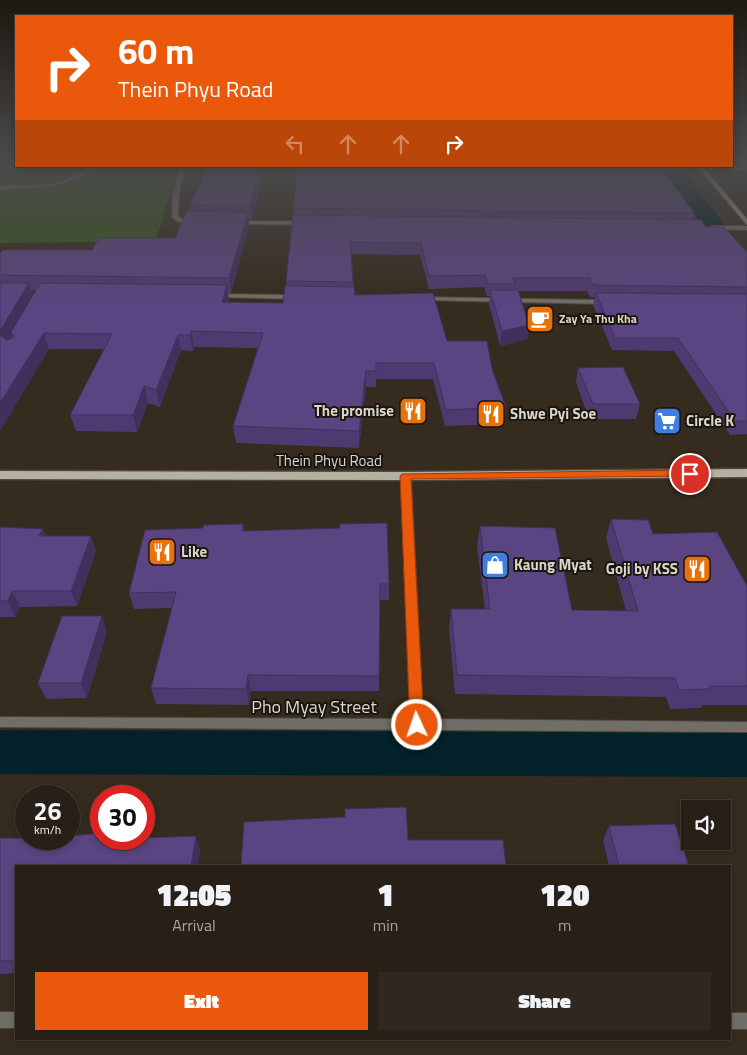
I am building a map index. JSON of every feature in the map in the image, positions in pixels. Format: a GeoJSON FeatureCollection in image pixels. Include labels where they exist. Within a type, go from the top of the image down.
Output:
{"type":"FeatureCollection","features":[{"type":"Feature","properties":{"kind":"main road","name":"Thein Phyu Road"},"geometry":{"type":"LineString","coordinates":[[0,475],[406,476],[747,473]]}},
{"type":"Feature","properties":{"kind":"street"},"geometry":{"type":"LineString","coordinates":[[175,210],[174,217],[176,220],[200,222]]}},
{"type":"Feature","properties":{"kind":"street"},"geometry":{"type":"LineString","coordinates":[[736,210],[747,223]]}},
{"type":"Feature","properties":{"kind":"street"},"geometry":{"type":"LineString","coordinates":[[230,222],[308,223]]}},
{"type":"Feature","properties":{"kind":"street"},"geometry":{"type":"LineString","coordinates":[[708,228],[747,228]]}},
{"type":"Feature","properties":{"kind":"street"},"geometry":{"type":"LineString","coordinates":[[212,296],[301,298]]}},
{"type":"Feature","properties":{"kind":"street"},"geometry":{"type":"LineString","coordinates":[[409,299],[616,302]]}},
{"type":"Feature","properties":{"kind":"street"},"geometry":{"type":"LineString","coordinates":[[406,476],[417,725]]}},
{"type":"Feature","properties":{"kind":"street","name":"Pho Myay Street"},"geometry":{"type":"LineString","coordinates":[[0,722],[747,727]]}},
{"type":"Feature","properties":{"kind":"street"},"geometry":{"type":"LineString","coordinates":[[0,1020],[15,1020]]}},
{"type":"Feature","properties":{"kind":"street"},"geometry":{"type":"LineString","coordinates":[[731,1021],[747,1021]]}},
{"type":"Feature","properties":{"kind":"green space"},"geometry":{"type":"Polygon","coordinates":[[[0,210],[165,210],[156,241],[0,243],[0,210]]]}},
{"type":"Feature","properties":{"kind":"building"},"geometry":{"type":"Polygon","coordinates":[[[472,210],[692,210],[694,213],[472,210]]]}},
{"type":"Feature","properties":{"kind":"building"},"geometry":{"type":"Polygon","coordinates":[[[187,211],[248,212],[229,278],[0,275],[0,253],[3,250],[92,250],[99,238],[175,238],[187,211]]]}},
{"type":"Feature","properties":{"kind":"building"},"geometry":{"type":"Polygon","coordinates":[[[293,215],[701,220],[706,227],[724,227],[747,252],[747,287],[593,285],[590,278],[513,278],[515,284],[488,284],[485,275],[429,276],[421,243],[350,242],[353,282],[286,281],[293,215]]]}},
{"type":"Feature","properties":{"kind":"building"},"geometry":{"type":"Polygon","coordinates":[[[0,283],[29,283],[0,331],[0,283]]]}},
{"type":"Feature","properties":{"kind":"building"},"geometry":{"type":"Polygon","coordinates":[[[40,283],[227,285],[222,302],[283,303],[285,286],[354,287],[355,295],[433,293],[447,341],[487,341],[492,369],[506,407],[446,410],[434,363],[376,363],[376,371],[366,371],[359,431],[233,426],[263,333],[191,331],[190,335],[178,335],[156,390],[144,386],[133,415],[70,415],[112,334],[44,333],[0,403],[0,335],[7,340],[13,338],[14,335],[11,332],[40,283]]]}},
{"type":"Feature","properties":{"kind":"building"},"geometry":{"type":"Polygon","coordinates":[[[490,290],[518,290],[529,325],[502,331],[490,290]]]}},
{"type":"Feature","properties":{"kind":"building"},"geometry":{"type":"Polygon","coordinates":[[[596,293],[747,294],[747,421],[735,421],[678,338],[615,338],[596,293]]]}},
{"type":"Feature","properties":{"kind":"building"},"geometry":{"type":"Polygon","coordinates":[[[623,367],[640,404],[593,404],[578,368],[623,367]]]}},
{"type":"Feature","properties":{"kind":"building"},"geometry":{"type":"Polygon","coordinates":[[[611,519],[648,520],[653,534],[717,532],[747,586],[747,686],[709,686],[710,689],[679,690],[675,678],[457,675],[451,609],[490,609],[480,526],[555,528],[572,610],[638,611],[611,519]]]}},
{"type":"Feature","properties":{"kind":"building"},"geometry":{"type":"Polygon","coordinates":[[[387,523],[389,584],[380,584],[379,676],[248,675],[246,689],[151,688],[176,592],[129,593],[145,530],[203,528],[204,525],[243,524],[242,531],[340,528],[340,524],[387,523]]]}},
{"type":"Feature","properties":{"kind":"building"},"geometry":{"type":"Polygon","coordinates":[[[0,527],[43,529],[39,536],[91,536],[71,591],[12,591],[8,601],[0,601],[0,527]]]}},
{"type":"Feature","properties":{"kind":"building"},"geometry":{"type":"Polygon","coordinates":[[[62,616],[102,616],[81,683],[38,683],[62,616]]]}},
{"type":"Feature","properties":{"kind":"building"},"geometry":{"type":"Polygon","coordinates":[[[406,807],[408,840],[503,840],[506,865],[241,865],[244,822],[345,817],[345,809],[406,807]]]}},
{"type":"Feature","properties":{"kind":"building"},"geometry":{"type":"Polygon","coordinates":[[[675,824],[681,842],[681,850],[684,850],[689,865],[619,865],[609,826],[675,824]]]}},
{"type":"Feature","properties":{"kind":"building"},"geometry":{"type":"Polygon","coordinates":[[[90,834],[90,850],[155,850],[155,838],[196,836],[191,865],[15,865],[15,960],[0,961],[0,838],[15,838],[15,850],[80,850],[80,835],[90,834]]]}},
{"type":"Feature","properties":{"kind":"waterway"},"geometry":{"type":"LineString","coordinates":[[702,210],[747,269]]}},
{"type":"Feature","properties":{"kind":"waterway"},"geometry":{"type":"LineString","coordinates":[[0,752],[747,755]]}},
{"type":"Feature","properties":{"kind":"place","name":"Zay Ya Thu Kha"},"geometry":{"type":"Point","coordinates":[540,319]}},
{"type":"Feature","properties":{"kind":"place","name":"The promise"},"geometry":{"type":"Point","coordinates":[413,411]}},
{"type":"Feature","properties":{"kind":"place","name":"Shwe Pyi Soe"},"geometry":{"type":"Point","coordinates":[491,414]}},
{"type":"Feature","properties":{"kind":"place","name":"Circle K"},"geometry":{"type":"Point","coordinates":[667,421]}},
{"type":"Feature","properties":{"kind":"place","name":"Like"},"geometry":{"type":"Point","coordinates":[162,552]}},
{"type":"Feature","properties":{"kind":"place","name":"Kaung Myat"},"geometry":{"type":"Point","coordinates":[495,565]}},
{"type":"Feature","properties":{"kind":"place","name":"Goji by KSS"},"geometry":{"type":"Point","coordinates":[697,569]}},
{"type":"Feature","properties":{"kind":"route"},"geometry":{"type":"LineString","coordinates":[[417,725],[406,476],[690,474]]}}]}
